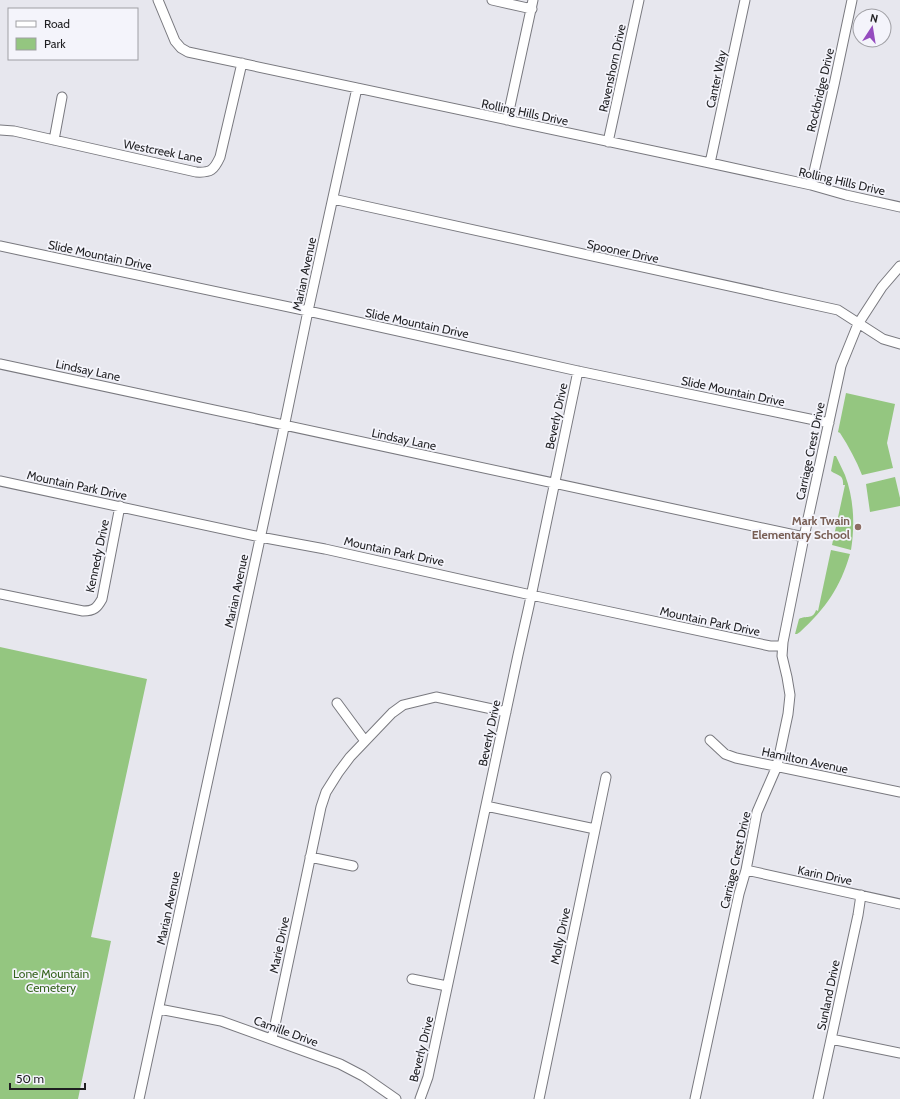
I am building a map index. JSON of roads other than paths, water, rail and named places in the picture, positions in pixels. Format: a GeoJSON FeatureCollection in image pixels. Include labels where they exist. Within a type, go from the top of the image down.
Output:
{"type":"FeatureCollection","features":[{"type":"Feature","properties":{"kind":"street","name":"Rolling Hills Drive"},"geometry":{"type":"LineString","coordinates":[[158,0],[175,41],[181,48],[188,52],[710,163],[811,185],[846,195],[900,207]]}},
{"type":"Feature","properties":{"kind":"street"},"geometry":{"type":"LineString","coordinates":[[492,0],[532,4],[507,120]]}},
{"type":"Feature","properties":{"kind":"street","name":"Ravenshorn Drive"},"geometry":{"type":"LineString","coordinates":[[608,142],[639,0]]}},
{"type":"Feature","properties":{"kind":"street","name":"Canter Way"},"geometry":{"type":"LineString","coordinates":[[710,163],[745,0]]}},
{"type":"Feature","properties":{"kind":"street","name":"Rockbridge Drive"},"geometry":{"type":"LineString","coordinates":[[811,185],[852,0]]}},
{"type":"Feature","properties":{"kind":"street","name":"Westcreek Lane"},"geometry":{"type":"LineString","coordinates":[[0,130],[14,131],[196,172],[209,171],[216,167],[220,157],[242,63]]}},
{"type":"Feature","properties":{"kind":"street","name":"Marian Avenue"},"geometry":{"type":"LineString","coordinates":[[140,1099],[357,88]]}},
{"type":"Feature","properties":{"kind":"street"},"geometry":{"type":"LineString","coordinates":[[54,140],[62,97]]}},
{"type":"Feature","properties":{"kind":"street","name":"Spooner Drive"},"geometry":{"type":"LineString","coordinates":[[333,199],[838,310],[883,339],[900,344]]}},
{"type":"Feature","properties":{"kind":"street","name":"Slide Mountain Drive"},"geometry":{"type":"LineString","coordinates":[[0,246],[308,311],[578,371],[828,423]]}},
{"type":"Feature","properties":{"kind":"street","name":"Carriage Crest Drive"},"geometry":{"type":"LineString","coordinates":[[695,1099],[746,870],[757,812],[777,766],[788,714],[790,695],[782,656],[782,646],[841,366],[858,324],[882,287],[900,266]]}},
{"type":"Feature","properties":{"kind":"street","name":"Lindsay Lane"},"geometry":{"type":"LineString","coordinates":[[0,364],[804,537]]}},
{"type":"Feature","properties":{"kind":"street","name":"Beverly Drive"},"geometry":{"type":"LineString","coordinates":[[420,1099],[428,1078],[578,371]]}},
{"type":"Feature","properties":{"kind":"street","name":"Mountain Park Drive"},"geometry":{"type":"LineString","coordinates":[[0,481],[260,537],[325,549],[770,646],[782,646]]}},
{"type":"Feature","properties":{"kind":"street","name":"Kennedy Drive"},"geometry":{"type":"LineString","coordinates":[[0,594],[83,611],[90,611],[97,606],[102,599],[120,506]]}},
{"type":"Feature","properties":{"kind":"street","name":"Marie Drive"},"geometry":{"type":"LineString","coordinates":[[272,1038],[321,807],[326,792],[338,772],[365,741],[403,705],[436,697],[506,712]]}},
{"type":"Feature","properties":{"kind":"street"},"geometry":{"type":"LineString","coordinates":[[337,703],[365,741]]}},
{"type":"Feature","properties":{"kind":"street","name":"Hamilton Avenue"},"geometry":{"type":"LineString","coordinates":[[710,740],[725,754],[736,758],[900,792]]}},
{"type":"Feature","properties":{"kind":"street","name":"Molly Drive"},"geometry":{"type":"LineString","coordinates":[[539,1099],[606,777]]}},
{"type":"Feature","properties":{"kind":"street"},"geometry":{"type":"LineString","coordinates":[[486,806],[595,829]]}},
{"type":"Feature","properties":{"kind":"street"},"geometry":{"type":"LineString","coordinates":[[310,857],[353,866]]}},
{"type":"Feature","properties":{"kind":"street","name":"Karin Drive"},"geometry":{"type":"LineString","coordinates":[[746,870],[900,904]]}},
{"type":"Feature","properties":{"kind":"street","name":"Sunland Drive"},"geometry":{"type":"LineString","coordinates":[[818,1099],[861,895]]}},
{"type":"Feature","properties":{"kind":"street"},"geometry":{"type":"LineString","coordinates":[[412,979],[447,986]]}},
{"type":"Feature","properties":{"kind":"street","name":"Camille Drive"},"geometry":{"type":"LineString","coordinates":[[159,1009],[221,1020],[272,1038],[340,1064],[363,1076],[396,1099]]}},
{"type":"Feature","properties":{"kind":"street"},"geometry":{"type":"LineString","coordinates":[[831,1039],[900,1053]]}},
{"type":"Feature","properties":{"kind":"place","name":"Mark Twain Elementary School"},"geometry":{"type":"Point","coordinates":[858,527]}},
{"type":"Feature","properties":{"kind":"park label","name":"Lone Mountain Cemetery"},"geometry":{"type":"Point","coordinates":[51,980]}}]}
